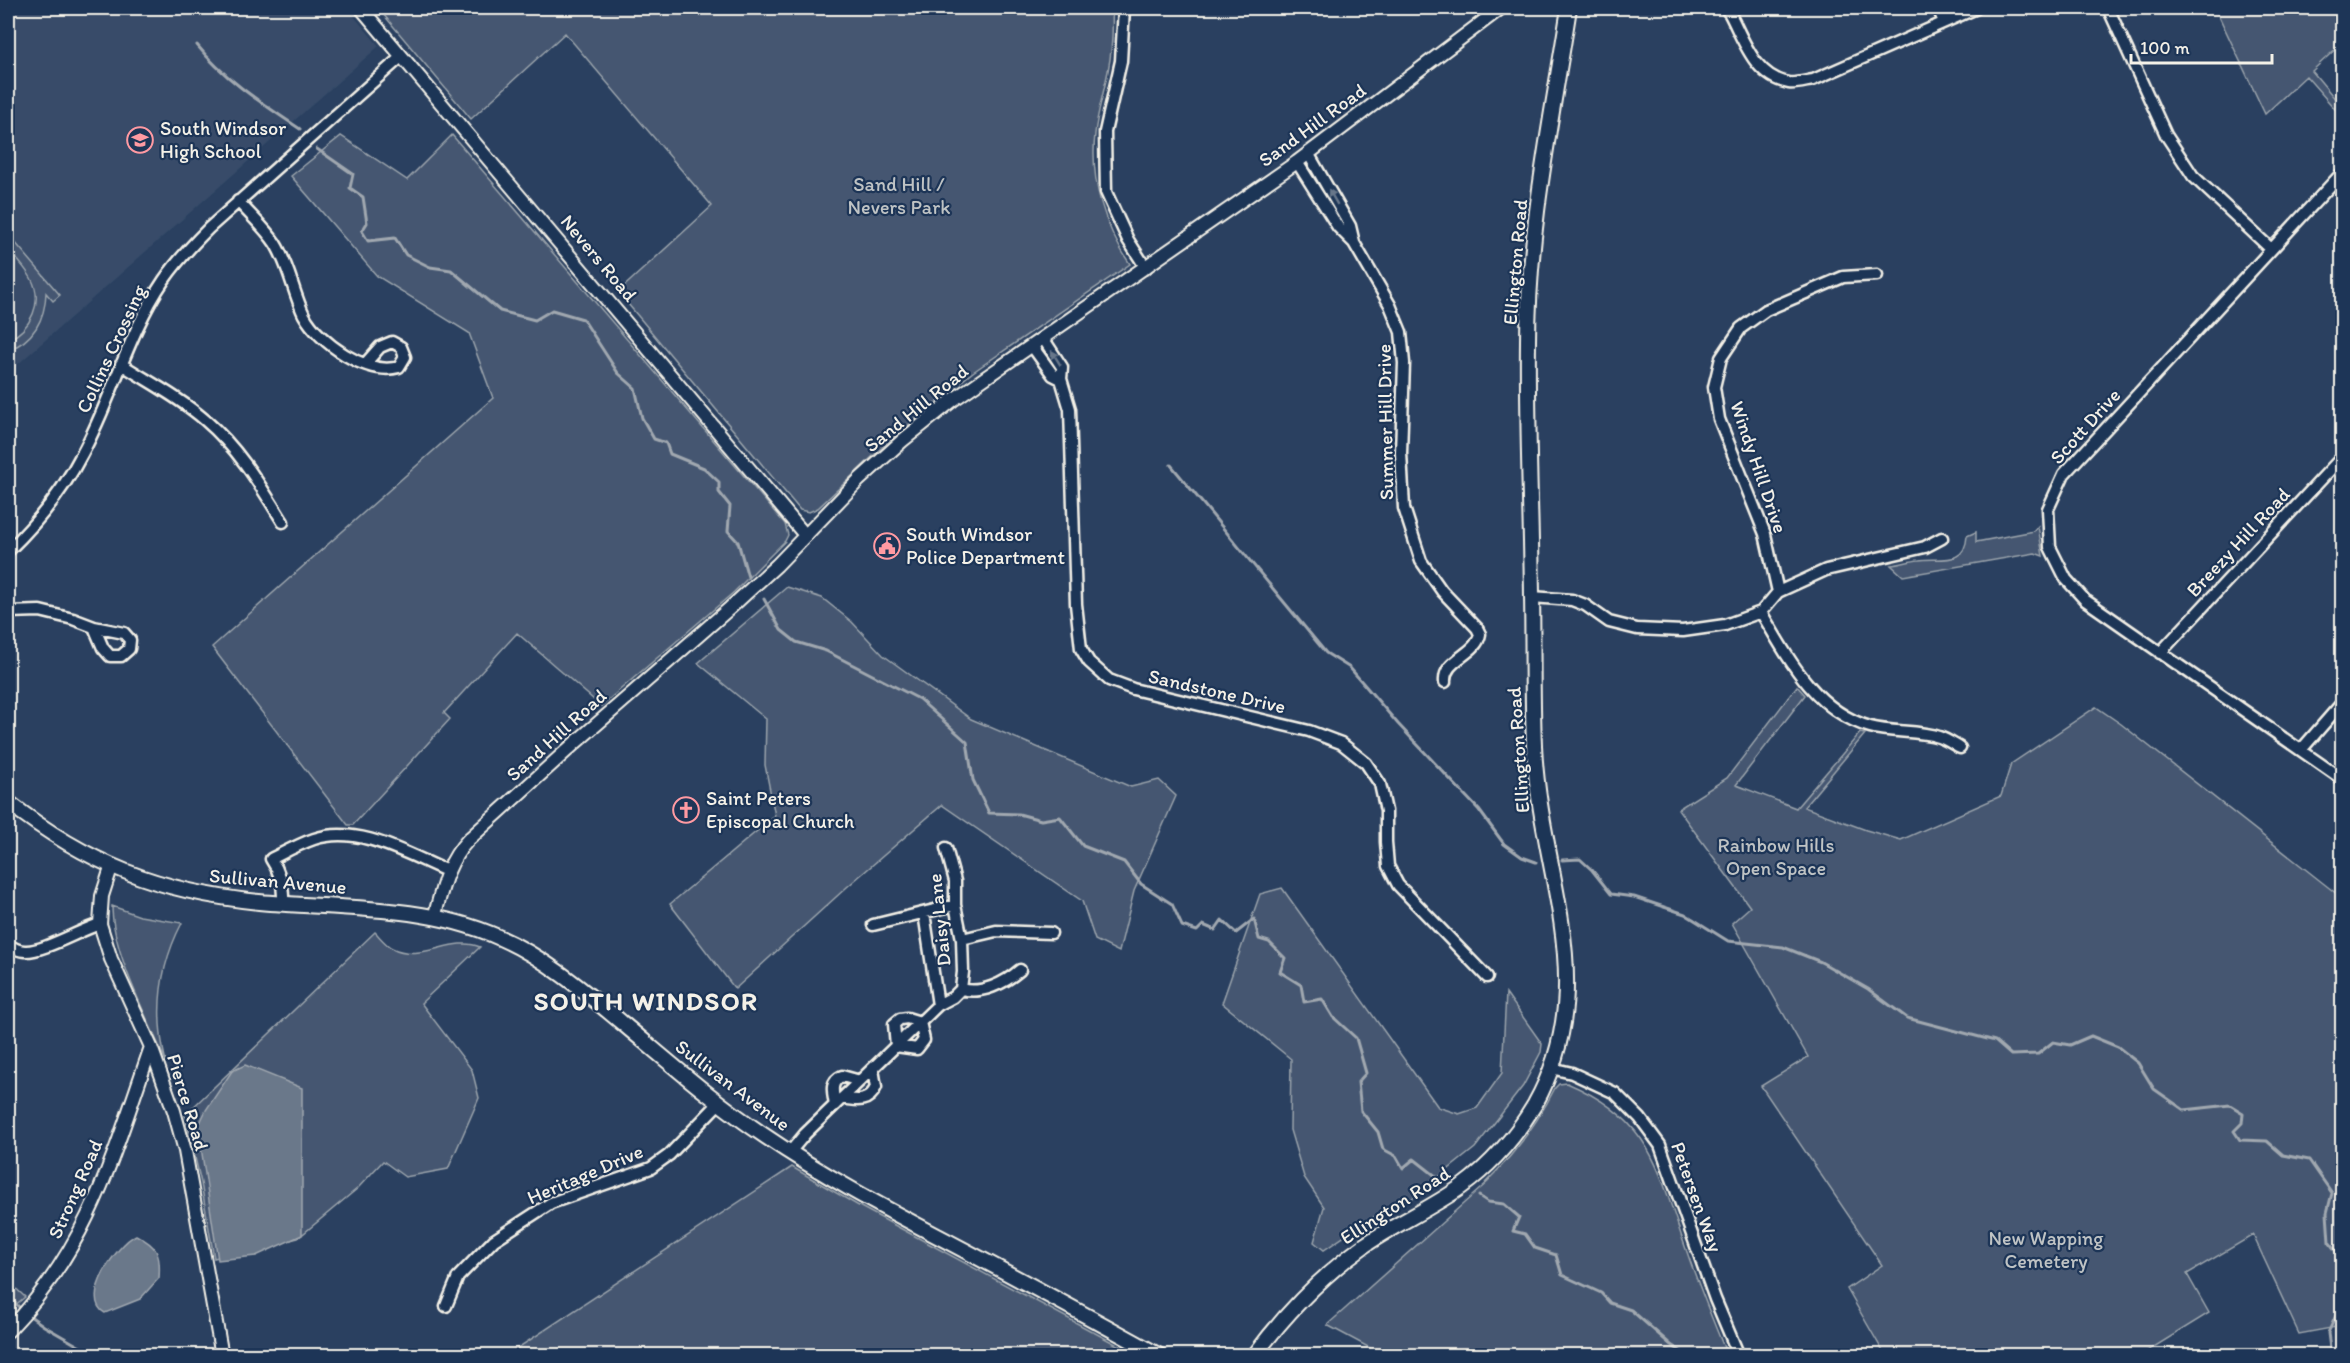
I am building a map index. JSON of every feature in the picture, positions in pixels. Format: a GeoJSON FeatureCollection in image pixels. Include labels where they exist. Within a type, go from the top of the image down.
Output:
{"type":"FeatureCollection","features":[{"type":"Feature","properties":{"kind":"main road","name":"Ellington Road"},"geometry":{"type":"LineString","coordinates":[[1254,1356],[1289,1313],[1338,1265],[1367,1243],[1460,1187],[1482,1170],[1519,1128],[1538,1098],[1551,1068],[1566,1012],[1567,974],[1564,926],[1536,782],[1529,294],[1541,186],[1569,8]]}},
{"type":"Feature","properties":{"kind":"main road","name":"Sullivan Avenue"},"geometry":{"type":"LineString","coordinates":[[8,802],[67,844],[111,868],[164,885],[198,894],[369,909],[434,918],[461,923],[497,936],[548,965],[597,1002],[719,1103],[790,1152],[871,1200],[1160,1356]]}},
{"type":"Feature","properties":{"kind":"street","name":"Nevers Road"},"geometry":{"type":"LineString","coordinates":[[361,8],[617,309],[805,535]]}},
{"type":"Feature","properties":{"kind":"street"},"geometry":{"type":"LineString","coordinates":[[1124,8],[1121,61],[1105,132],[1106,192],[1128,240],[1146,268]]}},
{"type":"Feature","properties":{"kind":"street","name":"Sand Hill Road"},"geometry":{"type":"LineString","coordinates":[[434,918],[447,871],[459,849],[777,565],[902,441],[953,400],[1297,162],[1501,8]]}},
{"type":"Feature","properties":{"kind":"street"},"geometry":{"type":"LineString","coordinates":[[1725,8],[1756,64],[1771,76],[1790,83],[1813,80],[1977,8]]}},
{"type":"Feature","properties":{"kind":"street"},"geometry":{"type":"LineString","coordinates":[[1938,8],[1944,22]]}},
{"type":"Feature","properties":{"kind":"street"},"geometry":{"type":"LineString","coordinates":[[2108,8],[2166,135],[2193,176],[2271,249]]}},
{"type":"Feature","properties":{"kind":"street","name":"Collins Crossing"},"geometry":{"type":"LineString","coordinates":[[8,551],[29,530],[67,481],[84,452],[145,312],[164,280],[202,235],[238,201],[401,57]]}},
{"type":"Feature","properties":{"kind":"street","name":"Summer Hill Drive"},"geometry":{"type":"LineString","coordinates":[[1308,153],[1350,226],[1354,243]]}},
{"type":"Feature","properties":{"kind":"street","name":"Summer Hill Drive"},"geometry":{"type":"LineString","coordinates":[[1297,162],[1338,227],[1354,243],[1390,305],[1401,332],[1404,363],[1401,453],[1404,508],[1420,561],[1432,580],[1480,634],[1476,643],[1450,667],[1446,673],[1445,682]]}},
{"type":"Feature","properties":{"kind":"street","name":"Scott Drive"},"geometry":{"type":"LineString","coordinates":[[2343,173],[2064,474],[2048,509],[2050,547],[2066,579],[2085,600],[2343,779]]}},
{"type":"Feature","properties":{"kind":"street"},"geometry":{"type":"LineString","coordinates":[[238,201],[274,243],[287,268],[305,317],[323,339],[351,359],[365,364]]}},
{"type":"Feature","properties":{"kind":"street","name":"Windy Hill Drive"},"geometry":{"type":"LineString","coordinates":[[1778,592],[1765,534],[1719,419],[1714,387],[1721,358],[1741,328],[1766,310],[1843,277],[1877,275]]}},
{"type":"Feature","properties":{"kind":"street","name":"Sandstone Drive"},"geometry":{"type":"LineString","coordinates":[[1043,338],[1062,368],[1061,380],[1070,409],[1076,604],[1081,649],[1089,662],[1109,680],[1132,689],[1309,731],[1341,743],[1358,756],[1366,763],[1380,784],[1386,811],[1388,866],[1398,885],[1487,977]]}},
{"type":"Feature","properties":{"kind":"street","name":"Sandstone Drive"},"geometry":{"type":"LineString","coordinates":[[1032,346],[1053,375],[1061,380]]}},
{"type":"Feature","properties":{"kind":"street"},"geometry":{"type":"LineString","coordinates":[[121,364],[206,420],[254,474],[283,522]]}},
{"type":"Feature","properties":{"kind":"street","name":"Breezy Hill Road"},"geometry":{"type":"LineString","coordinates":[[2160,653],[2343,457]]}},
{"type":"Feature","properties":{"kind":"street"},"geometry":{"type":"LineString","coordinates":[[1532,597],[1572,600],[1585,605],[1609,622],[1637,629],[1694,629],[1725,625],[1761,612],[1778,592],[1826,570],[1925,547],[1942,538]]}},
{"type":"Feature","properties":{"kind":"street"},"geometry":{"type":"LineString","coordinates":[[8,612],[40,611],[94,627]]}},
{"type":"Feature","properties":{"kind":"street"},"geometry":{"type":"LineString","coordinates":[[1761,612],[1789,662],[1812,690],[1839,712],[1869,726],[1938,736],[1960,747]]}},
{"type":"Feature","properties":{"kind":"street"},"geometry":{"type":"LineString","coordinates":[[2301,750],[2343,703]]}},
{"type":"Feature","properties":{"kind":"street"},"geometry":{"type":"LineString","coordinates":[[283,903],[284,891],[271,858],[315,838],[343,835],[361,837],[447,871]]}},
{"type":"Feature","properties":{"kind":"street","name":"Daisy Lane"},"geometry":{"type":"LineString","coordinates":[[946,848],[955,881],[955,905],[962,939],[961,989]]}},
{"type":"Feature","properties":{"kind":"street","name":"Pierce Road"},"geometry":{"type":"LineString","coordinates":[[111,868],[102,896],[100,924],[111,959],[151,1047],[174,1111],[184,1151],[222,1356]]}},
{"type":"Feature","properties":{"kind":"street"},"geometry":{"type":"LineString","coordinates":[[873,925],[955,905]]}},
{"type":"Feature","properties":{"kind":"street"},"geometry":{"type":"LineString","coordinates":[[924,913],[938,1005]]}},
{"type":"Feature","properties":{"kind":"street"},"geometry":{"type":"LineString","coordinates":[[8,944],[25,951],[37,950],[85,928],[100,924]]}},
{"type":"Feature","properties":{"kind":"street"},"geometry":{"type":"LineString","coordinates":[[962,939],[996,931],[1051,933]]}},
{"type":"Feature","properties":{"kind":"street"},"geometry":{"type":"LineString","coordinates":[[790,1152],[801,1138],[938,1005],[961,989],[970,992],[989,987],[1012,977],[1020,970]]}},
{"type":"Feature","properties":{"kind":"street"},"geometry":{"type":"LineString","coordinates":[[896,1046],[893,1028],[897,1021],[907,1018],[920,1022]]}},
{"type":"Feature","properties":{"kind":"street"},"geometry":{"type":"LineString","coordinates":[[896,1046],[913,1050],[920,1047],[924,1040],[920,1022]]}},
{"type":"Feature","properties":{"kind":"street","name":"Strong Road"},"geometry":{"type":"LineString","coordinates":[[8,1331],[58,1269],[86,1221],[104,1183],[151,1047]]}},
{"type":"Feature","properties":{"kind":"street","name":"Petersen Way"},"geometry":{"type":"LineString","coordinates":[[1551,1068],[1572,1073],[1615,1093],[1640,1118],[1660,1144],[1715,1299],[1739,1356]]}},
{"type":"Feature","properties":{"kind":"street"},"geometry":{"type":"LineString","coordinates":[[838,1102],[860,1101],[870,1096],[876,1087],[873,1069]]}},
{"type":"Feature","properties":{"kind":"street"},"geometry":{"type":"LineString","coordinates":[[838,1102],[832,1086],[836,1079],[842,1076],[860,1081]]}},
{"type":"Feature","properties":{"kind":"street","name":"Heritage Drive"},"geometry":{"type":"LineString","coordinates":[[446,1306],[458,1277],[494,1240],[551,1203],[651,1168],[669,1155],[719,1103]]}},
{"type":"Feature","properties":{"kind":"shaded area","name":"South Windsor High School"},"geometry":{"type":"Polygon","coordinates":[[[8,8],[347,8],[379,46],[8,373],[8,8]]]}},
{"type":"Feature","properties":{"kind":"shaded area"},"geometry":{"type":"Polygon","coordinates":[[[245,1065],[302,1088],[302,1235],[256,1256],[218,1260],[198,1127],[206,1110],[232,1071],[245,1065]]]}},
{"type":"Feature","properties":{"kind":"shaded area"},"geometry":{"type":"Polygon","coordinates":[[[136,1235],[149,1243],[156,1251],[159,1278],[140,1299],[105,1313],[98,1306],[96,1296],[98,1285],[119,1249],[136,1235]]]}},
{"type":"Feature","properties":{"kind":"green space","name":"Sand Hill / Nevers Park"},"geometry":{"type":"Polygon","coordinates":[[[378,8],[1112,8],[1108,71],[1096,126],[1095,169],[1106,219],[1130,264],[973,372],[889,441],[818,508],[809,512],[800,510],[618,292],[712,206],[565,33],[471,119],[378,8]]]}},
{"type":"Feature","properties":{"kind":"green space"},"geometry":{"type":"Polygon","coordinates":[[[2208,8],[2342,8],[2342,43],[2312,71],[2342,107],[2342,117],[2306,76],[2265,114],[2216,10],[2206,14],[2208,8]]]}},
{"type":"Feature","properties":{"kind":"green space"},"geometry":{"type":"Polygon","coordinates":[[[452,135],[785,524],[788,535],[785,541],[734,592],[601,706],[517,633],[444,713],[450,719],[353,825],[348,825],[212,647],[493,398],[469,333],[377,276],[291,176],[341,136],[407,180],[452,135]]]}},
{"type":"Feature","properties":{"kind":"green space"},"geometry":{"type":"Polygon","coordinates":[[[8,234],[60,295],[53,301],[46,293],[43,312],[36,328],[24,341],[8,350],[8,340],[29,322],[36,305],[36,296],[29,274],[8,249],[8,234]]]}},
{"type":"Feature","properties":{"kind":"green space"},"geometry":{"type":"Polygon","coordinates":[[[2038,526],[2043,556],[2035,553],[1903,576],[1891,565],[1956,556],[1962,552],[1967,536],[1976,532],[1976,542],[2034,531],[2038,526]]]}},
{"type":"Feature","properties":{"kind":"green space"},"geometry":{"type":"Polygon","coordinates":[[[787,587],[822,598],[852,622],[883,655],[971,719],[1131,787],[1159,780],[1176,796],[1134,891],[1119,952],[1095,940],[1082,901],[942,805],[847,887],[735,989],[670,904],[775,816],[765,765],[766,719],[698,663],[787,587]]]}},
{"type":"Feature","properties":{"kind":"green space"},"geometry":{"type":"Polygon","coordinates":[[[1797,686],[1805,695],[1736,785],[1796,808],[1860,733],[1865,734],[1804,807],[1866,830],[1901,840],[2001,796],[2011,764],[2096,707],[2121,724],[2342,898],[2342,1326],[2299,1334],[2253,1235],[2187,1274],[2209,1313],[2141,1355],[1885,1355],[1847,1289],[1882,1265],[1761,1086],[1808,1057],[1732,923],[1750,907],[1678,809],[1727,778],[1797,686]]]}},
{"type":"Feature","properties":{"kind":"green space"},"geometry":{"type":"Polygon","coordinates":[[[1282,888],[1438,1107],[1459,1114],[1477,1108],[1502,1073],[1506,993],[1542,1044],[1541,1052],[1523,1086],[1475,1148],[1411,1199],[1370,1219],[1324,1250],[1314,1242],[1324,1207],[1304,1177],[1290,1130],[1291,1059],[1222,1003],[1260,894],[1282,888]]]}},
{"type":"Feature","properties":{"kind":"green space"},"geometry":{"type":"Polygon","coordinates":[[[112,906],[140,916],[182,923],[168,957],[161,991],[160,1026],[166,1062],[124,964],[118,944],[112,906]]]}},
{"type":"Feature","properties":{"kind":"green space"},"geometry":{"type":"Polygon","coordinates":[[[375,932],[390,947],[403,952],[425,951],[459,944],[480,947],[421,1003],[472,1070],[479,1098],[448,1169],[405,1177],[383,1161],[358,1188],[298,1238],[214,1258],[201,1183],[185,1115],[375,932]]]}},
{"type":"Feature","properties":{"kind":"green space"},"geometry":{"type":"Polygon","coordinates":[[[1567,1083],[1596,1098],[1618,1114],[1636,1131],[1649,1151],[1727,1355],[1383,1355],[1327,1325],[1490,1180],[1485,1183],[1524,1138],[1541,1114],[1555,1088],[1559,1084],[1567,1083]]]}},
{"type":"Feature","properties":{"kind":"green space"},"geometry":{"type":"Polygon","coordinates":[[[792,1167],[857,1205],[1136,1355],[507,1355],[792,1167]]]}},
{"type":"Feature","properties":{"kind":"green space"},"geometry":{"type":"Polygon","coordinates":[[[8,1281],[25,1297],[8,1311],[8,1281]]]}},
{"type":"Feature","properties":{"kind":"waterway"},"geometry":{"type":"LineString","coordinates":[[174,8],[177,12]]}},
{"type":"Feature","properties":{"kind":"waterway"},"geometry":{"type":"LineString","coordinates":[[197,45],[232,80],[300,129]]}},
{"type":"Feature","properties":{"kind":"waterway"},"geometry":{"type":"LineString","coordinates":[[317,149],[353,174],[350,188],[363,197],[367,223],[362,231],[368,241],[395,238],[406,255],[430,267],[451,270],[500,311],[535,320],[552,310],[583,319],[618,373],[635,388],[642,418],[654,439],[666,443],[670,454],[704,468],[719,482],[719,492],[730,506],[728,531],[738,542],[748,577]]}},
{"type":"Feature","properties":{"kind":"waterway"},"geometry":{"type":"LineString","coordinates":[[1171,465],[1326,653],[1350,668],[1398,724],[1479,810],[1504,844],[1522,857],[1536,862]]}},
{"type":"Feature","properties":{"kind":"waterway"},"geometry":{"type":"LineString","coordinates":[[764,599],[781,630],[796,642],[826,651],[919,699],[967,742],[973,780],[989,813],[1019,814],[1041,820],[1060,817],[1083,846],[1124,862],[1141,884],[1172,904],[1182,926],[1197,931],[1203,925],[1215,930],[1222,920],[1236,933],[1254,919],[1259,939],[1269,942],[1285,958],[1280,972],[1301,985],[1304,1002],[1322,999],[1333,1017],[1356,1038],[1366,1073],[1358,1082],[1361,1111],[1378,1132],[1383,1149],[1396,1156],[1403,1168],[1414,1159],[1437,1177]]}},
{"type":"Feature","properties":{"kind":"waterway"},"geometry":{"type":"LineString","coordinates":[[1562,860],[1580,859],[1611,894],[1634,897],[1685,914],[1728,941],[1783,947],[1821,962],[1868,989],[1907,1018],[1995,1041],[2011,1055],[2038,1054],[2053,1042],[2070,1045],[2091,1036],[2118,1047],[2138,1063],[2154,1089],[2184,1110],[2230,1105],[2243,1113],[2242,1123],[2234,1131],[2240,1140],[2267,1141],[2283,1155],[2309,1160],[2332,1193],[2327,1213],[2329,1242],[2342,1259]]}},
{"type":"Feature","properties":{"kind":"waterway"},"geometry":{"type":"LineString","coordinates":[[1479,1196],[1488,1202],[1504,1204],[1519,1217],[1513,1231],[1525,1234],[1535,1248],[1556,1255],[1562,1275],[1601,1293],[1610,1303],[1631,1310],[1671,1345],[1688,1356]]}},
{"type":"Feature","properties":{"kind":"waterway"},"geometry":{"type":"LineString","coordinates":[[2342,1263],[2339,1274],[2342,1281]]}},
{"type":"Feature","properties":{"kind":"waterway"},"geometry":{"type":"LineString","coordinates":[[2331,1356],[2328,1333],[2342,1302]]}},
{"type":"Feature","properties":{"kind":"waterway"},"geometry":{"type":"LineString","coordinates":[[8,1303],[15,1303],[21,1309]]}},
{"type":"Feature","properties":{"kind":"waterway"},"geometry":{"type":"LineString","coordinates":[[26,1313],[96,1356]]}},
{"type":"Feature","properties":{"kind":"place","name":"South Windsor High School"},"geometry":{"type":"Point","coordinates":[140,140]}},
{"type":"Feature","properties":{"kind":"place","name":"South Windsor Police Department"},"geometry":{"type":"Point","coordinates":[887,546]}},
{"type":"Feature","properties":{"kind":"place","name":"Saint Peters Episcopal Church"},"geometry":{"type":"Point","coordinates":[686,810]}},
{"type":"Feature","properties":{"kind":"district","name":"SOUTH WINDSOR"},"geometry":{"type":"Point","coordinates":[646,1001]}},
{"type":"Feature","properties":{"kind":"park label","name":"Rainbow Hills Open Space"},"geometry":{"type":"Point","coordinates":[1776,856]}},
{"type":"Feature","properties":{"kind":"park label","name":"New Wapping Cemetery"},"geometry":{"type":"Point","coordinates":[2046,1250]}}]}
